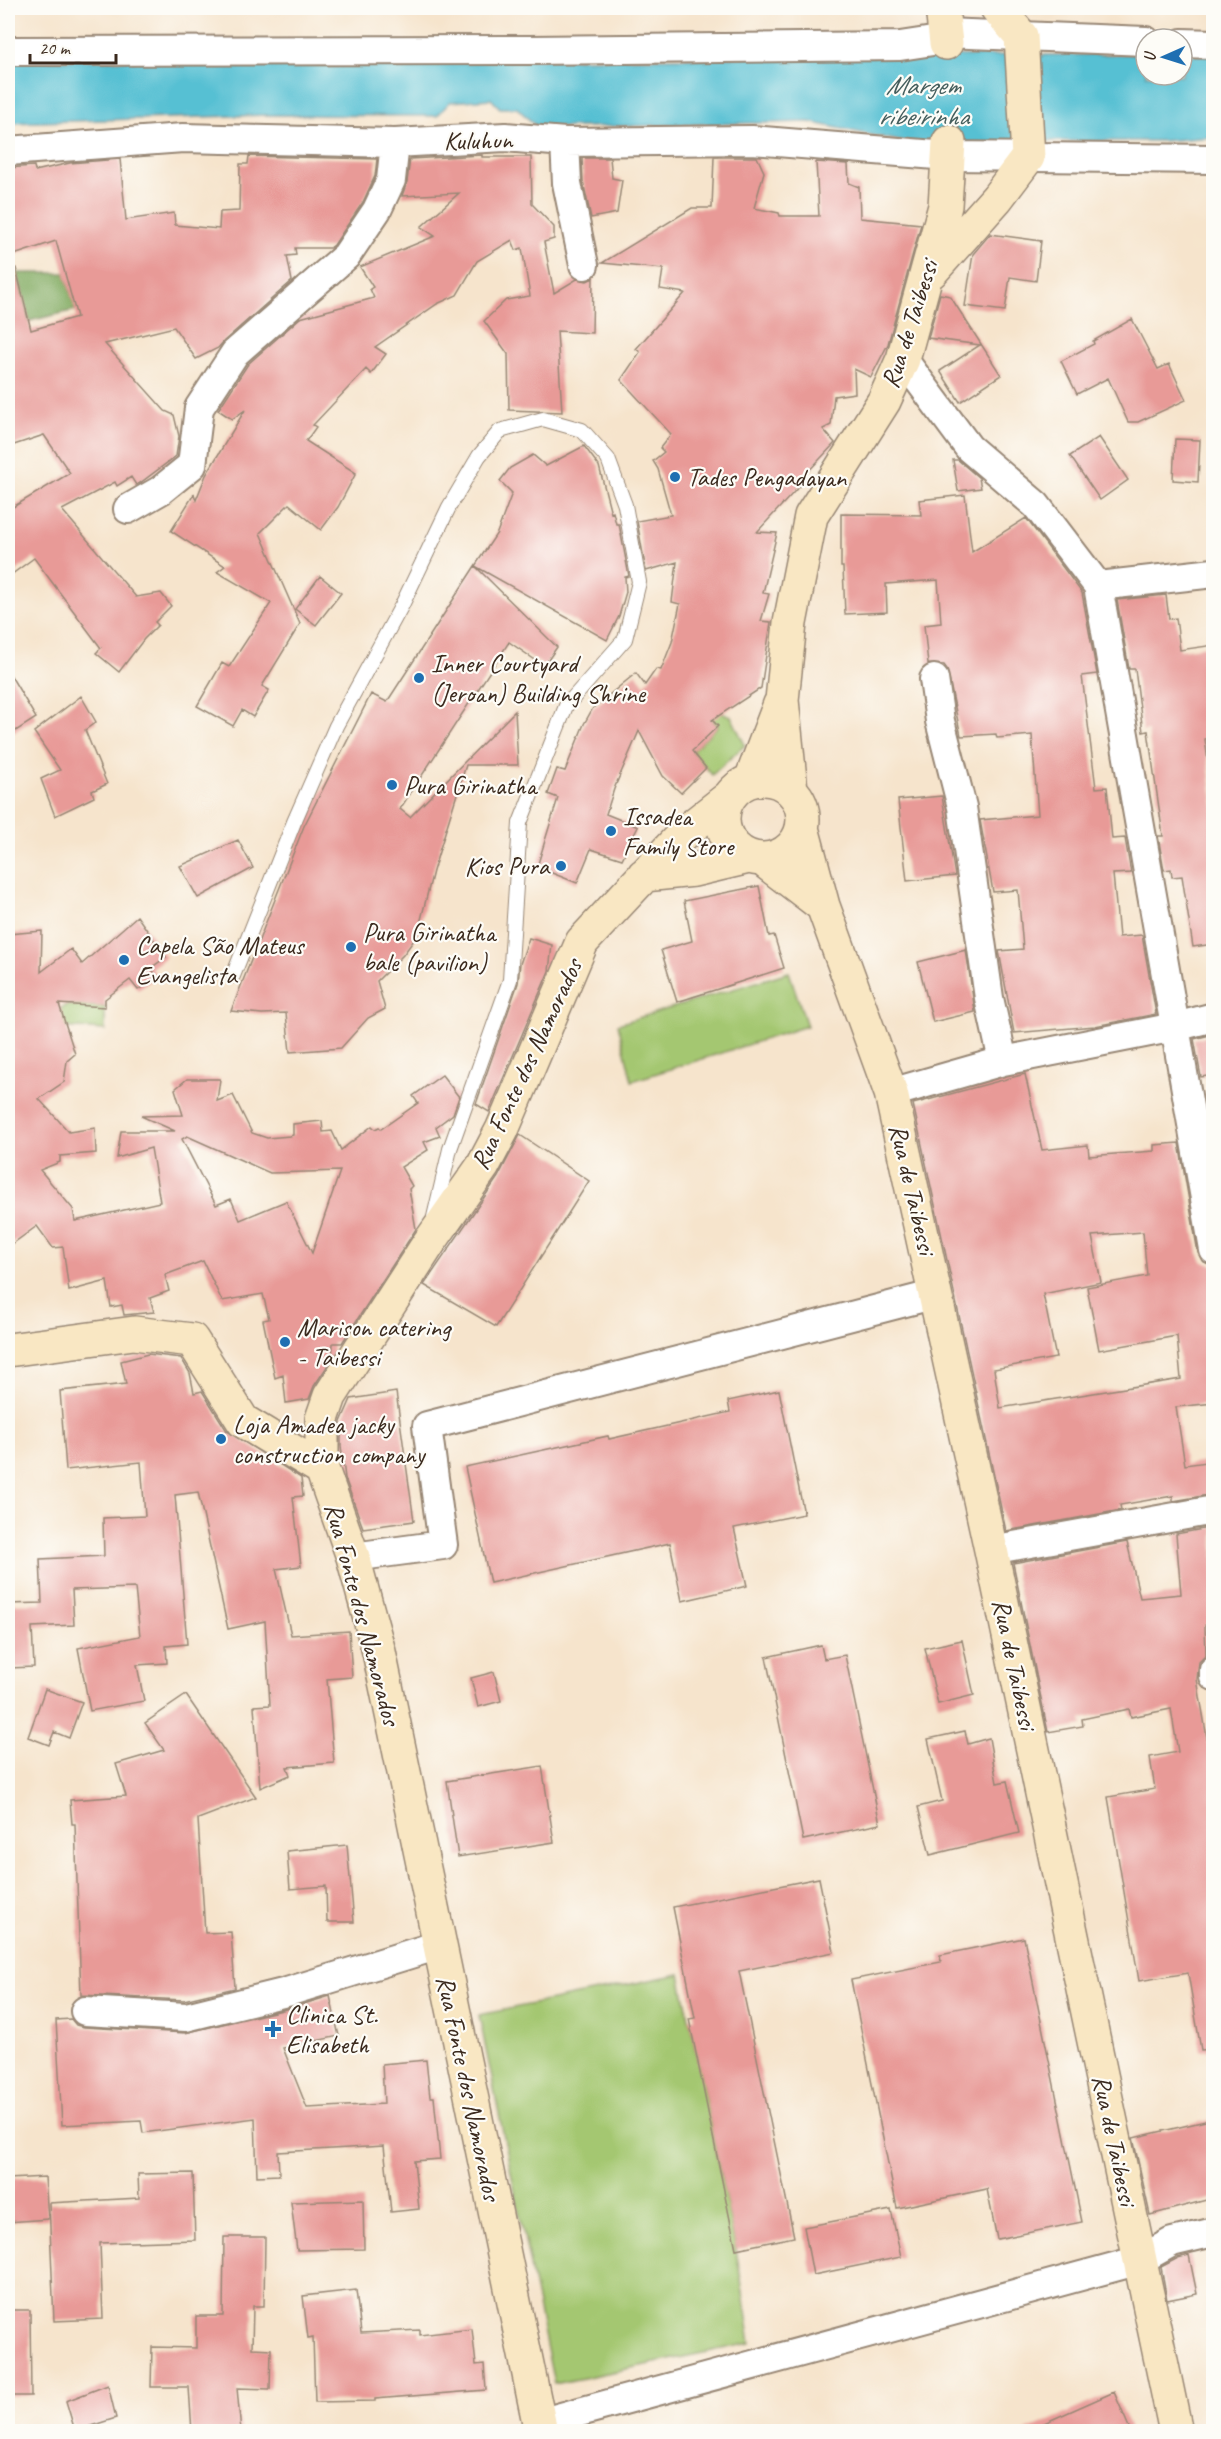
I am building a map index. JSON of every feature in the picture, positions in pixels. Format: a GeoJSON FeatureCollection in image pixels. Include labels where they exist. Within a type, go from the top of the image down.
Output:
{"type":"FeatureCollection","features":[{"type":"Feature","properties":{"kind":"street"},"geometry":{"type":"LineString","coordinates":[[926,277],[997,198],[1028,154],[1022,43],[997,8]]}},
{"type":"Feature","properties":{"kind":"street"},"geometry":{"type":"LineString","coordinates":[[8,51],[528,50],[900,46],[945,31],[1022,43],[1134,41]]}},
{"type":"Feature","properties":{"kind":"street"},"geometry":{"type":"LineString","coordinates":[[1194,43],[1214,44]]}},
{"type":"Feature","properties":{"kind":"street","name":"Kuluhun"},"geometry":{"type":"LineString","coordinates":[[8,150],[183,138],[395,143],[505,137],[565,142],[752,140],[1028,154],[1214,159]]}},
{"type":"Feature","properties":{"kind":"street"},"geometry":{"type":"LineString","coordinates":[[565,142],[567,183],[584,265]]}},
{"type":"Feature","properties":{"kind":"street"},"geometry":{"type":"LineString","coordinates":[[128,509],[161,490],[192,465],[199,408],[235,353],[346,256],[377,210],[391,180],[395,143]]}},
{"type":"Feature","properties":{"kind":"street","name":"Rua de Taibessi"},"geometry":{"type":"LineString","coordinates":[[791,790],[782,700],[790,623],[811,516],[884,401],[903,359],[945,206],[949,149]]}},
{"type":"Feature","properties":{"kind":"street"},"geometry":{"type":"LineString","coordinates":[[903,359],[969,448],[1036,505],[1098,586],[1214,1250]]}},
{"type":"Feature","properties":{"kind":"street"},"geometry":{"type":"LineString","coordinates":[[1098,586],[1214,573]]}},
{"type":"Feature","properties":{"kind":"street"},"geometry":{"type":"LineString","coordinates":[[934,679],[940,721],[962,807],[989,998],[1004,1061]]}},
{"type":"Feature","properties":{"kind":"street","name":"Rua de Taibessi"},"geometry":{"type":"LineString","coordinates":[[739,789],[782,700]]}},
{"type":"Feature","properties":{"kind":"street"},"geometry":{"type":"LineString","coordinates":[[644,875],[694,870],[756,858],[776,857],[788,851],[797,840],[802,828],[803,815],[799,801],[791,790],[779,781],[765,778],[739,789],[723,811],[723,826],[728,839],[737,850],[756,858],[823,906]]}},
{"type":"Feature","properties":{"kind":"street","name":"Rua Fonte dos Namorados"},"geometry":{"type":"LineString","coordinates":[[540,2427],[379,1652],[353,1557],[322,1469],[322,1419],[330,1396],[429,1243],[483,1166],[502,1130],[582,942],[685,832],[739,789]]}},
{"type":"Feature","properties":{"kind":"street","name":"Rua de Taibessi"},"geometry":{"type":"LineString","coordinates":[[802,828],[823,906],[891,1093],[991,1550],[1176,2432]]}},
{"type":"Feature","properties":{"kind":"street"},"geometry":{"type":"LineString","coordinates":[[891,1093],[1004,1061],[1214,1017]]}},
{"type":"Feature","properties":{"kind":"street"},"geometry":{"type":"LineString","coordinates":[[353,1557],[443,1545],[427,1426],[936,1294]]}},
{"type":"Feature","properties":{"kind":"street"},"geometry":{"type":"LineString","coordinates":[[8,1350],[134,1333],[192,1340],[243,1421],[322,1469]]}},
{"type":"Feature","properties":{"kind":"street"},"geometry":{"type":"LineString","coordinates":[[991,1550],[1214,1510]]}},
{"type":"Feature","properties":{"kind":"street"},"geometry":{"type":"LineString","coordinates":[[1214,1670],[1214,1676]]}},
{"type":"Feature","properties":{"kind":"street"},"geometry":{"type":"LineString","coordinates":[[86,2011],[186,2017],[287,1992],[440,1945]]}},
{"type":"Feature","properties":{"kind":"street"},"geometry":{"type":"LineString","coordinates":[[540,2427],[1140,2260],[1172,2242],[1214,2232]]}},
{"type":"Feature","properties":{"kind":"lane"},"geometry":{"type":"LineString","coordinates":[[233,976],[294,822],[336,726],[479,456],[500,431],[543,420],[582,430],[608,459],[622,496],[639,582],[625,639],[566,706],[520,823],[510,980],[450,1149],[429,1243]]}},
{"type":"Feature","properties":{"kind":"green space"},"geometry":{"type":"Polygon","coordinates":[[[17,273],[65,273],[76,310],[29,321],[17,273]]]}},
{"type":"Feature","properties":{"kind":"green space"},"geometry":{"type":"Polygon","coordinates":[[[718,699],[723,713],[731,716],[745,745],[712,775],[692,751],[718,726],[694,700],[718,699]]]}},
{"type":"Feature","properties":{"kind":"green space"},"geometry":{"type":"Polygon","coordinates":[[[789,972],[807,1026],[632,1081],[618,1024],[789,972]]]}},
{"type":"Feature","properties":{"kind":"green space"},"geometry":{"type":"Polygon","coordinates":[[[67,1005],[105,1007],[105,1030],[61,1027],[61,1008],[67,1005]]]}},
{"type":"Feature","properties":{"kind":"green space"},"geometry":{"type":"Polygon","coordinates":[[[680,1974],[736,2249],[751,2343],[554,2384],[479,2015],[680,1974]]]}},
{"type":"Feature","properties":{"kind":"water","name":"Margem ribeirinha"},"geometry":{"type":"Polygon","coordinates":[[[1134,54],[1134,87],[1194,87],[1194,55],[1213,56],[1213,137],[1162,141],[1043,141],[919,145],[809,122],[538,128],[517,108],[500,108],[491,99],[450,102],[437,116],[268,115],[8,123],[8,60],[311,61],[1134,54]]]}},
{"type":"Feature","properties":{"kind":"building"},"geometry":{"type":"Polygon","coordinates":[[[482,155],[482,157],[531,157],[532,204],[554,227],[554,239],[544,242],[554,293],[577,279],[587,281],[593,278],[592,333],[557,331],[562,412],[509,410],[508,354],[484,321],[506,300],[530,296],[522,248],[516,250],[512,240],[477,261],[457,295],[437,304],[375,347],[386,354],[371,374],[366,369],[313,425],[316,427],[306,441],[356,473],[338,507],[321,530],[289,504],[260,533],[300,624],[262,686],[269,690],[253,717],[242,710],[233,726],[197,706],[222,663],[229,667],[271,603],[217,572],[225,566],[171,531],[194,494],[196,500],[206,475],[245,410],[232,419],[218,410],[248,364],[300,318],[374,298],[370,289],[373,287],[360,267],[435,236],[421,227],[459,193],[402,196],[407,182],[410,159],[482,155]]]}},
{"type":"Feature","properties":{"kind":"building"},"geometry":{"type":"Polygon","coordinates":[[[249,156],[377,159],[375,176],[363,202],[334,245],[330,248],[295,248],[296,255],[287,256],[292,281],[218,348],[196,359],[174,327],[105,344],[165,411],[174,415],[179,436],[176,456],[140,483],[136,485],[131,477],[117,486],[115,482],[62,510],[136,597],[161,593],[171,606],[155,622],[158,625],[144,639],[119,672],[96,653],[101,648],[34,558],[8,577],[8,510],[70,473],[44,435],[8,447],[8,269],[16,268],[31,330],[77,317],[56,241],[8,257],[8,168],[34,166],[35,171],[70,163],[120,159],[126,220],[174,213],[175,225],[219,229],[220,212],[239,211],[240,164],[248,164],[249,156]]]}},
{"type":"Feature","properties":{"kind":"building"},"geometry":{"type":"Polygon","coordinates":[[[714,157],[757,157],[764,172],[754,208],[779,213],[780,216],[819,216],[816,162],[848,164],[849,183],[859,187],[860,218],[921,224],[888,344],[871,377],[854,369],[855,393],[834,396],[831,425],[823,429],[835,443],[803,477],[806,479],[757,532],[777,533],[763,593],[769,594],[761,621],[771,622],[761,688],[712,720],[718,726],[692,751],[706,768],[681,793],[663,776],[639,731],[614,789],[606,814],[638,827],[622,859],[591,849],[577,883],[537,867],[558,798],[548,794],[557,769],[565,771],[593,708],[636,673],[645,685],[656,669],[661,670],[672,642],[680,604],[672,602],[677,562],[646,571],[637,521],[671,515],[658,469],[653,461],[664,452],[660,448],[671,434],[621,380],[640,352],[636,349],[685,293],[660,289],[663,269],[602,263],[692,208],[712,208],[714,157]]]}},
{"type":"Feature","properties":{"kind":"building"},"geometry":{"type":"Polygon","coordinates":[[[582,158],[610,158],[612,178],[622,180],[617,213],[591,218],[583,181],[582,158]]]}},
{"type":"Feature","properties":{"kind":"building"},"geometry":{"type":"Polygon","coordinates":[[[990,234],[1041,241],[1036,281],[1010,277],[1005,311],[965,306],[973,254],[990,234]]]}},
{"type":"Feature","properties":{"kind":"building"},"geometry":{"type":"Polygon","coordinates":[[[940,294],[950,296],[1001,375],[960,402],[940,371],[980,345],[928,338],[940,294]]]}},
{"type":"Feature","properties":{"kind":"building"},"geometry":{"type":"Polygon","coordinates":[[[1132,319],[1158,369],[1169,364],[1186,400],[1138,422],[1128,422],[1108,378],[1077,394],[1061,361],[1094,344],[1093,341],[1132,319]]]}},
{"type":"Feature","properties":{"kind":"building"},"geometry":{"type":"Polygon","coordinates":[[[1099,437],[1128,480],[1100,500],[1070,456],[1099,437]]]}},
{"type":"Feature","properties":{"kind":"building"},"geometry":{"type":"Polygon","coordinates":[[[1175,439],[1200,440],[1198,482],[1173,480],[1175,439]]]}},
{"type":"Feature","properties":{"kind":"building"},"geometry":{"type":"Polygon","coordinates":[[[584,446],[599,466],[611,513],[613,512],[616,524],[619,524],[629,576],[625,577],[626,592],[619,616],[607,640],[475,566],[497,533],[512,493],[500,481],[510,468],[533,455],[546,466],[584,446]]]}},
{"type":"Feature","properties":{"kind":"building"},"geometry":{"type":"Polygon","coordinates":[[[953,460],[958,460],[979,478],[981,488],[958,491],[953,460]]]}},
{"type":"Feature","properties":{"kind":"building"},"geometry":{"type":"Polygon","coordinates":[[[965,495],[972,552],[1026,518],[1082,593],[1097,674],[1082,676],[1096,788],[1107,787],[1112,839],[1125,838],[1131,873],[1113,874],[1119,937],[1142,935],[1156,1014],[1095,1026],[1014,1033],[999,951],[1023,949],[1018,890],[993,892],[980,820],[1038,815],[1032,735],[997,738],[996,734],[961,736],[947,669],[944,665],[928,664],[924,625],[941,623],[938,580],[886,584],[887,612],[845,614],[843,567],[841,567],[841,514],[921,515],[919,500],[965,495]]]}},
{"type":"Feature","properties":{"kind":"building","name":"Pura Girinatha"},"geometry":{"type":"Polygon","coordinates":[[[475,566],[557,647],[544,666],[509,642],[400,809],[410,817],[515,711],[518,765],[466,765],[433,871],[417,936],[403,955],[377,981],[385,1009],[368,1018],[341,1048],[290,1052],[286,1013],[262,1014],[231,1011],[304,826],[371,694],[387,702],[475,566]]]}},
{"type":"Feature","properties":{"kind":"building"},"geometry":{"type":"Polygon","coordinates":[[[320,576],[341,593],[316,625],[295,609],[320,576]]]}},
{"type":"Feature","properties":{"kind":"building"},"geometry":{"type":"Polygon","coordinates":[[[1166,595],[1169,619],[1176,618],[1180,650],[1214,645],[1214,737],[1205,739],[1214,806],[1214,944],[1193,947],[1182,876],[1172,877],[1171,869],[1164,870],[1158,836],[1163,836],[1148,731],[1143,732],[1135,669],[1129,669],[1117,600],[1166,595]]]}},
{"type":"Feature","properties":{"kind":"building"},"geometry":{"type":"Polygon","coordinates":[[[8,671],[36,718],[8,736],[8,671]]]}},
{"type":"Feature","properties":{"kind":"building"},"geometry":{"type":"Polygon","coordinates":[[[81,696],[96,722],[85,730],[107,784],[92,791],[94,797],[55,816],[41,779],[60,770],[34,732],[81,696]]]}},
{"type":"Feature","properties":{"kind":"building"},"geometry":{"type":"Polygon","coordinates":[[[942,796],[955,876],[907,881],[898,800],[942,796]]]}},
{"type":"Feature","properties":{"kind":"building"},"geometry":{"type":"Polygon","coordinates":[[[238,840],[253,868],[198,898],[180,866],[238,840]]]}},
{"type":"Feature","properties":{"kind":"building"},"geometry":{"type":"Polygon","coordinates":[[[759,886],[769,936],[774,935],[784,968],[677,1002],[661,950],[692,941],[684,901],[759,886]]]}},
{"type":"Feature","properties":{"kind":"building"},"geometry":{"type":"Polygon","coordinates":[[[137,916],[166,957],[151,968],[157,976],[138,990],[130,980],[105,999],[105,1007],[59,1004],[75,1054],[67,1061],[64,1082],[39,1099],[69,1132],[95,1128],[96,1153],[60,1156],[60,1162],[40,1170],[73,1209],[75,1221],[160,1202],[151,1148],[117,1158],[121,1131],[175,1131],[141,1116],[183,1115],[175,1089],[187,1079],[220,1079],[217,1101],[233,1095],[252,1133],[267,1138],[290,1136],[293,1135],[293,1124],[322,1121],[323,1132],[332,1131],[341,1150],[372,1126],[375,1129],[379,1127],[381,1129],[418,1103],[413,1096],[442,1075],[459,1097],[453,1114],[436,1127],[440,1136],[424,1142],[428,1150],[401,1167],[412,1186],[409,1189],[416,1229],[342,1343],[333,1343],[332,1359],[314,1386],[309,1399],[286,1403],[283,1375],[275,1378],[263,1320],[269,1319],[263,1294],[222,1301],[203,1261],[165,1275],[169,1291],[150,1298],[154,1312],[124,1315],[122,1305],[111,1307],[107,1281],[69,1291],[63,1247],[53,1248],[37,1226],[8,1247],[8,934],[42,931],[41,972],[71,949],[82,964],[137,916]],[[187,1136],[182,1139],[216,1205],[231,1199],[240,1220],[286,1201],[312,1253],[340,1171],[270,1173],[187,1136]]]}},
{"type":"Feature","properties":{"kind":"building"},"geometry":{"type":"Polygon","coordinates":[[[529,938],[552,945],[549,971],[489,1112],[476,1104],[518,983],[520,964],[529,938]]]}},
{"type":"Feature","properties":{"kind":"building"},"geometry":{"type":"Polygon","coordinates":[[[966,950],[975,1012],[933,1022],[918,962],[966,950]]]}},
{"type":"Feature","properties":{"kind":"building"},"geometry":{"type":"Polygon","coordinates":[[[1214,1034],[1214,1075],[1201,1077],[1194,1039],[1214,1034]]]}},
{"type":"Feature","properties":{"kind":"building"},"geometry":{"type":"Polygon","coordinates":[[[1025,1074],[1042,1150],[1088,1145],[1089,1156],[1154,1151],[1154,1145],[1179,1143],[1198,1253],[1202,1261],[1214,1266],[1214,1403],[1176,1407],[1185,1465],[1214,1461],[1214,1494],[1173,1501],[1173,1496],[1120,1505],[1121,1510],[1006,1531],[913,1104],[1025,1074]],[[1143,1232],[1092,1236],[1101,1282],[1043,1294],[1056,1358],[994,1369],[1000,1408],[1181,1379],[1177,1336],[1099,1350],[1087,1287],[1147,1276],[1143,1232]]]}},
{"type":"Feature","properties":{"kind":"building"},"geometry":{"type":"Polygon","coordinates":[[[520,1135],[589,1181],[496,1327],[424,1285],[498,1177],[520,1135]]]}},
{"type":"Feature","properties":{"kind":"building"},"geometry":{"type":"Polygon","coordinates":[[[148,1354],[181,1358],[190,1373],[194,1393],[202,1391],[227,1431],[301,1478],[303,1496],[293,1497],[301,1566],[276,1569],[291,1635],[349,1631],[352,1677],[327,1679],[334,1763],[287,1767],[290,1775],[260,1788],[254,1706],[270,1705],[265,1621],[228,1629],[198,1492],[175,1495],[187,1644],[166,1646],[167,1663],[137,1665],[144,1701],[90,1711],[78,1648],[140,1636],[135,1588],[72,1590],[74,1625],[32,1627],[34,1667],[8,1668],[8,1604],[42,1603],[40,1559],[104,1556],[103,1518],[145,1516],[141,1462],[66,1470],[60,1391],[126,1384],[121,1361],[148,1354]]]}},
{"type":"Feature","properties":{"kind":"building"},"geometry":{"type":"Polygon","coordinates":[[[779,1390],[804,1514],[734,1528],[747,1586],[682,1601],[670,1543],[490,1583],[465,1467],[608,1436],[609,1439],[730,1412],[728,1401],[779,1390]]]}},
{"type":"Feature","properties":{"kind":"building"},"geometry":{"type":"Polygon","coordinates":[[[396,1392],[414,1521],[363,1528],[345,1478],[341,1422],[351,1399],[396,1392]]]}},
{"type":"Feature","properties":{"kind":"building"},"geometry":{"type":"Polygon","coordinates":[[[1214,1527],[1214,1625],[1205,1625],[1206,1655],[1199,1662],[1197,1679],[1208,1744],[1211,1744],[1214,1756],[1214,2049],[1201,2050],[1188,1973],[1139,1981],[1108,1797],[1155,1789],[1150,1757],[1178,1752],[1171,1709],[1131,1717],[1129,1709],[1082,1719],[1083,1726],[1048,1732],[1013,1563],[1127,1542],[1140,1598],[1181,1594],[1176,1534],[1214,1527]]]}},
{"type":"Feature","properties":{"kind":"building"},"geometry":{"type":"Polygon","coordinates":[[[962,1640],[974,1695],[938,1704],[925,1648],[962,1640]]]}},
{"type":"Feature","properties":{"kind":"building"},"geometry":{"type":"Polygon","coordinates":[[[821,1645],[824,1659],[845,1655],[880,1824],[803,1840],[766,1657],[821,1645]]]}},
{"type":"Feature","properties":{"kind":"building"},"geometry":{"type":"Polygon","coordinates":[[[494,1672],[501,1701],[478,1707],[471,1678],[494,1672]]]}},
{"type":"Feature","properties":{"kind":"building"},"geometry":{"type":"Polygon","coordinates":[[[45,1689],[82,1702],[69,1738],[54,1732],[49,1745],[28,1737],[45,1689]]]}},
{"type":"Feature","properties":{"kind":"building"},"geometry":{"type":"Polygon","coordinates":[[[186,1695],[256,1797],[198,1819],[205,1933],[231,1932],[235,1988],[184,2000],[81,1995],[75,1824],[72,1824],[70,1800],[126,1796],[116,1764],[164,1750],[145,1723],[186,1695]]]}},
{"type":"Feature","properties":{"kind":"building"},"geometry":{"type":"Polygon","coordinates":[[[965,1731],[968,1744],[989,1738],[997,1783],[1007,1781],[1019,1833],[930,1855],[918,1807],[942,1801],[928,1739],[965,1731]]]}},
{"type":"Feature","properties":{"kind":"building"},"geometry":{"type":"Polygon","coordinates":[[[542,1766],[554,1842],[458,1857],[447,1781],[542,1766]]]}},
{"type":"Feature","properties":{"kind":"building"},"geometry":{"type":"Polygon","coordinates":[[[347,1845],[354,1922],[327,1922],[326,1886],[290,1889],[287,1851],[347,1845]]]}},
{"type":"Feature","properties":{"kind":"building"},"geometry":{"type":"Polygon","coordinates":[[[819,1878],[834,1952],[739,1971],[794,2237],[736,2249],[689,2019],[695,2018],[673,1907],[819,1878]]]}},
{"type":"Feature","properties":{"kind":"building"},"geometry":{"type":"Polygon","coordinates":[[[1024,1938],[1082,2222],[997,2239],[987,2189],[897,2208],[851,1980],[941,1962],[940,1955],[1024,1938]]]}},
{"type":"Feature","properties":{"kind":"building"},"geometry":{"type":"Polygon","coordinates":[[[330,1996],[339,2036],[283,2048],[307,2108],[384,2104],[382,2064],[426,2060],[430,2097],[434,2097],[440,2159],[414,2161],[419,2209],[391,2212],[384,2146],[278,2152],[279,2175],[257,2176],[255,2118],[143,2133],[141,2121],[62,2125],[56,2020],[71,2019],[76,2025],[84,2027],[185,2033],[291,2008],[330,1996]]]}},
{"type":"Feature","properties":{"kind":"building"},"geometry":{"type":"Polygon","coordinates":[[[1214,2119],[1214,2198],[1150,2215],[1133,2138],[1214,2119]]]}},
{"type":"Feature","properties":{"kind":"building"},"geometry":{"type":"Polygon","coordinates":[[[193,2173],[195,2240],[100,2243],[103,2319],[54,2321],[49,2203],[139,2198],[138,2174],[193,2173]]]}},
{"type":"Feature","properties":{"kind":"building"},"geometry":{"type":"Polygon","coordinates":[[[45,2177],[48,2219],[8,2222],[8,2179],[45,2177]]]}},
{"type":"Feature","properties":{"kind":"building"},"geometry":{"type":"Polygon","coordinates":[[[363,2200],[364,2249],[297,2250],[291,2202],[363,2200]]]}},
{"type":"Feature","properties":{"kind":"building"},"geometry":{"type":"Polygon","coordinates":[[[891,2210],[901,2257],[813,2275],[804,2227],[891,2210]]]}},
{"type":"Feature","properties":{"kind":"building"},"geometry":{"type":"Polygon","coordinates":[[[224,2237],[265,2237],[264,2306],[253,2306],[252,2348],[271,2349],[270,2389],[237,2388],[241,2432],[192,2432],[189,2387],[151,2387],[152,2347],[196,2348],[196,2316],[223,2316],[224,2237]]]}},
{"type":"Feature","properties":{"kind":"building"},"geometry":{"type":"Polygon","coordinates":[[[1189,2255],[1197,2294],[1167,2300],[1161,2267],[1189,2255]]]}},
{"type":"Feature","properties":{"kind":"building"},"geometry":{"type":"Polygon","coordinates":[[[356,2290],[361,2333],[420,2330],[420,2335],[472,2329],[476,2365],[484,2364],[486,2390],[375,2399],[375,2401],[315,2402],[313,2337],[308,2338],[303,2296],[356,2290]]]}},
{"type":"Feature","properties":{"kind":"building"},"geometry":{"type":"Polygon","coordinates":[[[8,2310],[30,2310],[31,2396],[8,2396],[8,2310]]]}},
{"type":"Feature","properties":{"kind":"building"},"geometry":{"type":"Polygon","coordinates":[[[108,2385],[116,2418],[75,2431],[66,2401],[108,2385]]]}},
{"type":"Feature","properties":{"kind":"building"},"geometry":{"type":"Polygon","coordinates":[[[1114,2392],[1131,2432],[1024,2432],[1114,2392]]]}},
{"type":"Feature","properties":{"kind":"place","name":"Tades Pengadayan"},"geometry":{"type":"Point","coordinates":[675,477]}},
{"type":"Feature","properties":{"kind":"place","name":"Inner Courtyard (Jeroan) Building Shrine"},"geometry":{"type":"Point","coordinates":[419,678]}},
{"type":"Feature","properties":{"kind":"place","name":"Pura Girinatha"},"geometry":{"type":"Point","coordinates":[392,785]}},
{"type":"Feature","properties":{"kind":"place","name":"Issadea Family Store"},"geometry":{"type":"Point","coordinates":[611,831]}},
{"type":"Feature","properties":{"kind":"place","name":"Kios Pura"},"geometry":{"type":"Point","coordinates":[561,866]}},
{"type":"Feature","properties":{"kind":"place","name":"Pura Girinatha bale (pavilion)"},"geometry":{"type":"Point","coordinates":[351,947]}},
{"type":"Feature","properties":{"kind":"place","name":"Capela São Mateus Evangelista"},"geometry":{"type":"Point","coordinates":[124,960]}},
{"type":"Feature","properties":{"kind":"place","name":"Marison catering - Taibessi"},"geometry":{"type":"Point","coordinates":[285,1342]}},
{"type":"Feature","properties":{"kind":"place","name":"Loja Amadea jacky construction company"},"geometry":{"type":"Point","coordinates":[221,1439]}},
{"type":"Feature","properties":{"kind":"place","name":"Clinica St. Elisabeth"},"geometry":{"type":"Point","coordinates":[273,2029]}}]}
